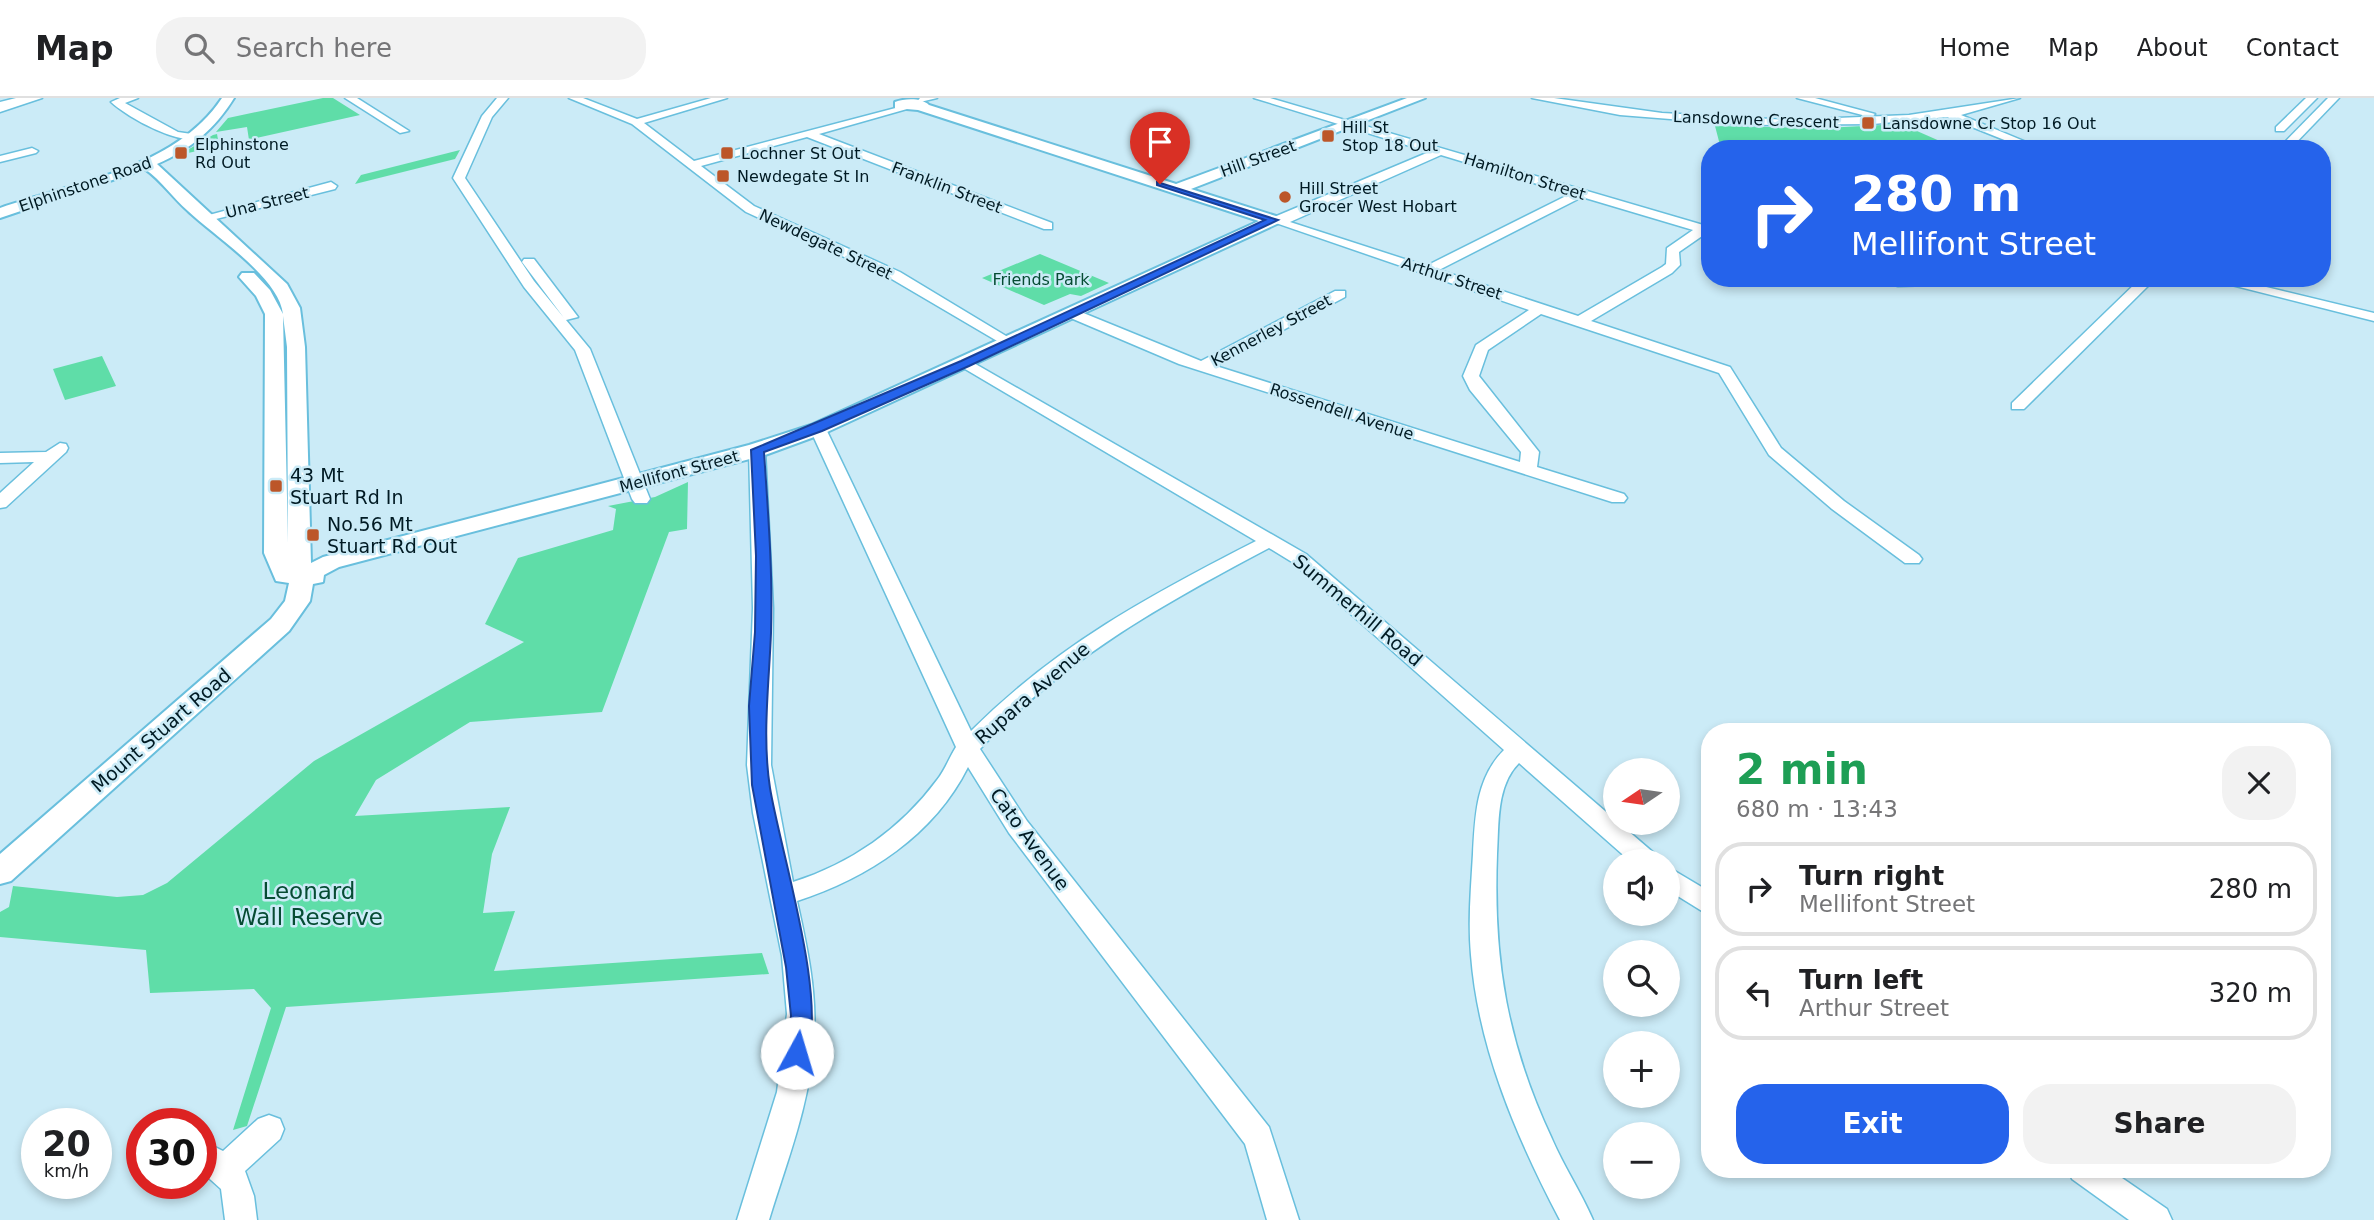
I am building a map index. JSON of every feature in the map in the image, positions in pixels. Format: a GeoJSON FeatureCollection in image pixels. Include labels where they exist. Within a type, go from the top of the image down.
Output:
{"type":"FeatureCollection","features":[{"type":"Feature","properties":{"kind":"main road"},"geometry":{"type":"LineString","coordinates":[[0,107],[34,98]]}},
{"type":"Feature","properties":{"kind":"street"},"geometry":{"type":"LineString","coordinates":[[133,98],[116,102],[176,135],[200,136]]}},
{"type":"Feature","properties":{"kind":"street","name":"Elphinstone Road"},"geometry":{"type":"LineString","coordinates":[[0,213],[176,151],[200,136],[217,117],[228,98]]}},
{"type":"Feature","properties":{"kind":"street"},"geometry":{"type":"LineString","coordinates":[[350,98],[404,131]]}},
{"type":"Feature","properties":{"kind":"street"},"geometry":{"type":"LineString","coordinates":[[503,98],[486,116],[459,178],[529,284],[576,339],[638,490]]}},
{"type":"Feature","properties":{"kind":"street","name":"Newdegate Street"},"geometry":{"type":"LineString","coordinates":[[574,98],[636,122],[750,209],[895,275],[1009,342]]}},
{"type":"Feature","properties":{"kind":"street"},"geometry":{"type":"LineString","coordinates":[[636,122],[722,98]]}},
{"type":"Feature","properties":{"kind":"street","name":"Hamilton Street"},"geometry":{"type":"LineString","coordinates":[[1259,98],[1443,150],[1701,229]]}},
{"type":"Feature","properties":{"kind":"street","name":"Hill Street"},"geometry":{"type":"LineString","coordinates":[[1176,189],[1419,98]]}},
{"type":"Feature","properties":{"kind":"street","name":"Lansdowne Crescent"},"geometry":{"type":"LineString","coordinates":[[1537,98],[1599,108],[1721,121],[1815,123],[1949,114],[2015,98]]}},
{"type":"Feature","properties":{"kind":"street"},"geometry":{"type":"LineString","coordinates":[[1802,98],[1892,119]]}},
{"type":"Feature","properties":{"kind":"street"},"geometry":{"type":"LineString","coordinates":[[2280,130],[2312,98]]}},
{"type":"Feature","properties":{"kind":"street"},"geometry":{"type":"LineString","coordinates":[[2292,140],[2334,98]]}},
{"type":"Feature","properties":{"kind":"street"},"geometry":{"type":"LineString","coordinates":[[693,165],[807,133],[901,102],[924,102]]}},
{"type":"Feature","properties":{"kind":"street","name":"Arthur Street"},"geometry":{"type":"LineString","coordinates":[[924,102],[1176,189],[1582,320],[1729,373],[1775,451],[1838,505],[1912,559]]}},
{"type":"Feature","properties":{"kind":"street"},"geometry":{"type":"LineString","coordinates":[[1949,114],[2015,140]]}},
{"type":"Feature","properties":{"kind":"street","name":"Franklin Street"},"geometry":{"type":"LineString","coordinates":[[807,133],[1048,226]]}},
{"type":"Feature","properties":{"kind":"street"},"geometry":{"type":"LineString","coordinates":[[1276,221],[1443,150]]}},
{"type":"Feature","properties":{"kind":"street"},"geometry":{"type":"LineString","coordinates":[[0,159],[32,151]]}},
{"type":"Feature","properties":{"kind":"street"},"geometry":{"type":"LineString","coordinates":[[146,163],[174,186],[204,218],[214,222],[281,288],[291,308],[296,347],[300,536],[298,551],[302,592],[294,610]]}},
{"type":"Feature","properties":{"kind":"street","name":"Una Street"},"geometry":{"type":"LineString","coordinates":[[204,218],[331,186]]}},
{"type":"Feature","properties":{"kind":"street"},"geometry":{"type":"LineString","coordinates":[[1429,270],[1581,193]]}},
{"type":"Feature","properties":{"kind":"street","name":"Mellifont Street"},"geometry":{"type":"LineString","coordinates":[[301,577],[331,562],[638,490],[818,429],[1276,221]]}},
{"type":"Feature","properties":{"kind":"street"},"geometry":{"type":"LineString","coordinates":[[1582,320],[1667,270],[1673,265],[1672,251],[1677,245],[1701,233]]}},
{"type":"Feature","properties":{"kind":"street"},"geometry":{"type":"LineString","coordinates":[[2018,406],[2094,328],[2139,287]]}},
{"type":"Feature","properties":{"kind":"street"},"geometry":{"type":"LineString","coordinates":[[2249,287],[2374,317]]}},
{"type":"Feature","properties":{"kind":"street","name":"Kennerley Street"},"geometry":{"type":"LineString","coordinates":[[1202,367],[1340,294]]}},
{"type":"Feature","properties":{"kind":"street"},"geometry":{"type":"LineString","coordinates":[[1528,470],[1530,452],[1476,387],[1471,376],[1481,348],[1542,307]]}},
{"type":"Feature","properties":{"kind":"street","name":"Rossendell Avenue"},"geometry":{"type":"LineString","coordinates":[[1071,313],[1202,367],[1618,498]]}},
{"type":"Feature","properties":{"kind":"street","name":"Summerhill Road"},"geometry":{"type":"LineString","coordinates":[[965,363],[1271,540],[1310,566],[1517,751],[1632,849]]}},
{"type":"Feature","properties":{"kind":"street","name":"Cato Avenue"},"geometry":{"type":"LineString","coordinates":[[818,429],[968,748],[1018,827],[1258,1136],[1283,1220]]}},
{"type":"Feature","properties":{"kind":"street"},"geometry":{"type":"LineString","coordinates":[[753,1220],[795,1074],[801,1016],[784,895],[761,785],[758,706],[763,632],[763,556],[757,450]]}},
{"type":"Feature","properties":{"kind":"street"},"geometry":{"type":"LineString","coordinates":[[0,458],[30,457],[54,452],[0,503]]}},
{"type":"Feature","properties":{"kind":"street","name":"Rupara Avenue"},"geometry":{"type":"LineString","coordinates":[[784,895],[828,882],[882,850],[930,805],[948,783],[968,748],[1066,660],[1179,588],[1271,540]]}},
{"type":"Feature","properties":{"kind":"street","name":"Mellifont Street"},"geometry":{"type":"LineString","coordinates":[[301,577],[314,578],[347,567],[380,551]]}},
{"type":"Feature","properties":{"kind":"street","name":"Mellifont Street"},"geometry":{"type":"LineString","coordinates":[[294,610],[347,567]]}},
{"type":"Feature","properties":{"kind":"street","name":"Mount Stuart Road"},"geometry":{"type":"LineString","coordinates":[[0,872],[294,610]]}},
{"type":"Feature","properties":{"kind":"street"},"geometry":{"type":"LineString","coordinates":[[1517,751],[1496,774],[1488,800],[1482,918],[1490,997],[1512,1076],[1546,1162],[1577,1220]]}},
{"type":"Feature","properties":{"kind":"street"},"geometry":{"type":"LineString","coordinates":[[1680,885],[1701,900]]}},
{"type":"Feature","properties":{"kind":"street"},"geometry":{"type":"LineString","coordinates":[[217,1159],[269,1129]]}},
{"type":"Feature","properties":{"kind":"street"},"geometry":{"type":"LineString","coordinates":[[217,1164],[239,1190],[241,1220]]}},
{"type":"Feature","properties":{"kind":"street"},"geometry":{"type":"LineString","coordinates":[[2096,1178],[2156,1220]]}},
{"type":"Feature","properties":{"kind":"green space"},"geometry":{"type":"Polygon","coordinates":[[[323,98],[333,98],[360,115],[249,140],[247,127],[216,132],[228,118],[323,98]]]}},
{"type":"Feature","properties":{"kind":"green space"},"geometry":{"type":"Polygon","coordinates":[[[1901,124],[1937,140],[1719,140],[1715,126],[1825,128],[1901,124]]]}},
{"type":"Feature","properties":{"kind":"green space"},"geometry":{"type":"Polygon","coordinates":[[[217,134],[219,145],[240,141],[179,155],[217,134]]]}},
{"type":"Feature","properties":{"kind":"green space"},"geometry":{"type":"Polygon","coordinates":[[[460,150],[455,159],[355,184],[361,175],[460,150]]]}},
{"type":"Feature","properties":{"kind":"green space","name":"Friends Park"},"geometry":{"type":"Polygon","coordinates":[[[1040,254],[1109,283],[1081,296],[1070,294],[1044,305],[982,278],[1040,254]]]}},
{"type":"Feature","properties":{"kind":"green space"},"geometry":{"type":"Polygon","coordinates":[[[102,356],[116,386],[65,400],[53,369],[102,356]]]}},
{"type":"Feature","properties":{"kind":"green space","name":"Leonard Wall Reserve"},"geometry":{"type":"Polygon","coordinates":[[[688,482],[687,529],[669,532],[602,712],[470,722],[376,780],[355,816],[510,807],[492,854],[483,913],[515,911],[494,971],[762,953],[769,974],[286,1007],[247,1126],[233,1130],[271,1008],[254,989],[150,993],[146,950],[0,937],[0,912],[9,907],[13,886],[117,897],[143,895],[167,883],[314,761],[524,642],[485,624],[518,558],[613,530],[616,509],[608,506],[655,497],[688,482]]]}},
{"type":"Feature","properties":{"kind":"place","name":"Lansdowne Cr Stop 16 Out"},"geometry":{"type":"Point","coordinates":[1868,123]}},
{"type":"Feature","properties":{"kind":"place","name":"Hill St Stop 18 Out"},"geometry":{"type":"Point","coordinates":[1328,136]}},
{"type":"Feature","properties":{"kind":"place","name":"Elphinstone Rd Out"},"geometry":{"type":"Point","coordinates":[181,153]}},
{"type":"Feature","properties":{"kind":"place","name":"Lochner St Out"},"geometry":{"type":"Point","coordinates":[727,153]}},
{"type":"Feature","properties":{"kind":"place","name":"Newdegate St In"},"geometry":{"type":"Point","coordinates":[723,176]}},
{"type":"Feature","properties":{"kind":"place","name":"Hill Street Grocer West Hobart"},"geometry":{"type":"Point","coordinates":[1285,197]}},
{"type":"Feature","properties":{"kind":"place","name":"43 Mt Stuart Rd In"},"geometry":{"type":"Point","coordinates":[276,486]}},
{"type":"Feature","properties":{"kind":"place","name":"No.56 Mt Stuart Rd Out"},"geometry":{"type":"Point","coordinates":[313,535]}},
{"type":"Feature","properties":{"kind":"route"},"geometry":{"type":"LineString","coordinates":[[797,1053],[801,1016],[797,967],[761,785],[758,706],[763,632],[763,556],[757,450],[818,429],[1273,220],[1160,184]]}}]}
